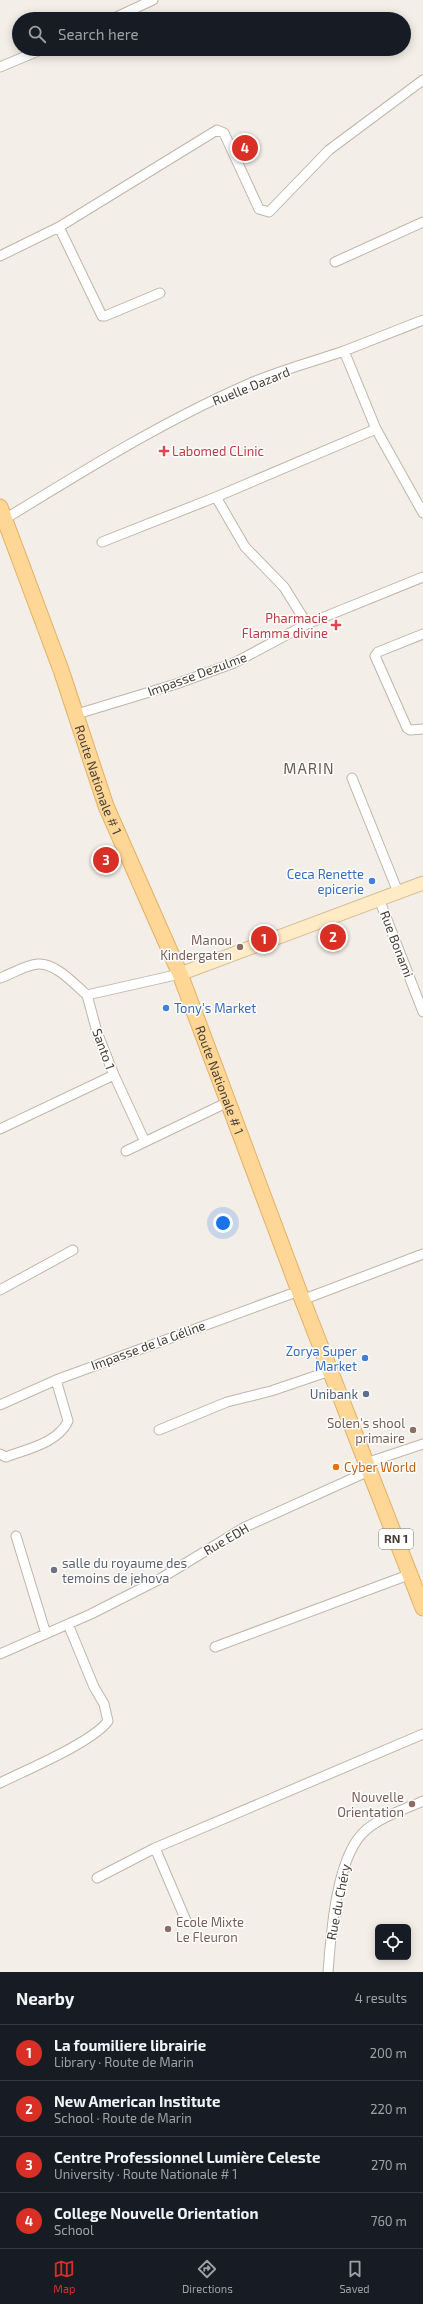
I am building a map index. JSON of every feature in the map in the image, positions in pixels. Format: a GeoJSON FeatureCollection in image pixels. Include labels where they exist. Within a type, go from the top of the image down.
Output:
{"type":"FeatureCollection","features":[{"type":"Feature","properties":{"kind":"main road","name":"Route Nationale # 1"},"geometry":{"type":"LineString","coordinates":[[2,513],[77,714],[106,806],[180,974],[301,1295],[423,1608]]}},
{"type":"Feature","properties":{"kind":"main road"},"geometry":{"type":"LineString","coordinates":[[180,974],[379,898],[423,883]]}},
{"type":"Feature","properties":{"kind":"street"},"geometry":{"type":"LineString","coordinates":[[127,12],[153,0]]}},
{"type":"Feature","properties":{"kind":"street"},"geometry":{"type":"LineString","coordinates":[[0,67],[26,56]]}},
{"type":"Feature","properties":{"kind":"street"},"geometry":{"type":"LineString","coordinates":[[0,256],[59,227],[217,130],[224,133],[259,209],[269,212],[329,150],[423,80]]}},
{"type":"Feature","properties":{"kind":"street"},"geometry":{"type":"LineString","coordinates":[[335,262],[423,222]]}},
{"type":"Feature","properties":{"kind":"street"},"geometry":{"type":"LineString","coordinates":[[59,227],[102,316],[160,293]]}},
{"type":"Feature","properties":{"kind":"street","name":"Ruelle Dazard"},"geometry":{"type":"LineString","coordinates":[[2,513],[119,449],[247,384],[344,351],[423,320]]}},
{"type":"Feature","properties":{"kind":"street"},"geometry":{"type":"LineString","coordinates":[[344,351],[376,429],[423,513]]}},
{"type":"Feature","properties":{"kind":"street"},"geometry":{"type":"LineString","coordinates":[[102,542],[216,497],[376,429]]}},
{"type":"Feature","properties":{"kind":"street"},"geometry":{"type":"LineString","coordinates":[[216,497],[245,547],[284,587],[308,624]]}},
{"type":"Feature","properties":{"kind":"street","name":"Impasse Dezulme"},"geometry":{"type":"LineString","coordinates":[[77,714],[176,684],[234,663],[308,624],[423,577]]}},
{"type":"Feature","properties":{"kind":"street"},"geometry":{"type":"LineString","coordinates":[[423,634],[378,652],[375,656],[407,728],[410,730],[423,729]]}},
{"type":"Feature","properties":{"kind":"street"},"geometry":{"type":"LineString","coordinates":[[352,778],[398,892]]}},
{"type":"Feature","properties":{"kind":"street","name":"Rue Bonami"},"geometry":{"type":"LineString","coordinates":[[379,898],[423,1012]]}},
{"type":"Feature","properties":{"kind":"street"},"geometry":{"type":"LineString","coordinates":[[0,978],[32,966],[45,965],[55,969],[87,995],[180,974]]}},
{"type":"Feature","properties":{"kind":"street","name":"Santo 1"},"geometry":{"type":"LineString","coordinates":[[0,1129],[114,1075],[97,1032],[87,995]]}},
{"type":"Feature","properties":{"kind":"street"},"geometry":{"type":"LineString","coordinates":[[114,1075],[145,1142]]}},
{"type":"Feature","properties":{"kind":"street"},"geometry":{"type":"LineString","coordinates":[[126,1151],[228,1102]]}},
{"type":"Feature","properties":{"kind":"street"},"geometry":{"type":"LineString","coordinates":[[0,1290],[73,1250]]}},
{"type":"Feature","properties":{"kind":"street","name":"Impasse de la Géline"},"geometry":{"type":"LineString","coordinates":[[0,1405],[56,1380],[423,1254]]}},
{"type":"Feature","properties":{"kind":"street"},"geometry":{"type":"LineString","coordinates":[[158,1430],[227,1402],[271,1391],[330,1370]]}},
{"type":"Feature","properties":{"kind":"street"},"geometry":{"type":"LineString","coordinates":[[0,1454],[6,1457],[48,1441],[65,1426],[68,1421],[56,1380]]}},
{"type":"Feature","properties":{"kind":"street","name":"Rue EDH"},"geometry":{"type":"LineString","coordinates":[[0,1654],[68,1624],[158,1580],[244,1527],[367,1467],[423,1444]]}},
{"type":"Feature","properties":{"kind":"street"},"geometry":{"type":"LineString","coordinates":[[16,1536],[46,1634]]}},
{"type":"Feature","properties":{"kind":"street"},"geometry":{"type":"LineString","coordinates":[[215,1647],[411,1574]]}},
{"type":"Feature","properties":{"kind":"street"},"geometry":{"type":"LineString","coordinates":[[0,1783],[83,1742],[102,1729],[108,1721],[104,1704],[94,1687],[68,1624]]}},
{"type":"Feature","properties":{"kind":"street"},"geometry":{"type":"LineString","coordinates":[[97,1878],[155,1848],[423,1734]]}},
{"type":"Feature","properties":{"kind":"street","name":"Rue du Chéry"},"geometry":{"type":"LineString","coordinates":[[328,1972],[331,1928],[346,1858],[354,1842],[366,1830],[378,1822],[423,1801]]}},
{"type":"Feature","properties":{"kind":"street"},"geometry":{"type":"LineString","coordinates":[[155,1848],[187,1923]]}},
{"type":"Feature","properties":{"kind":"place","name":"College Nouvelle Orientation"},"geometry":{"type":"Point","coordinates":[245,148]}},
{"type":"Feature","properties":{"kind":"place","name":"Labomed CLinic"},"geometry":{"type":"Point","coordinates":[164,451]}},
{"type":"Feature","properties":{"kind":"place","name":"Pharmacie Flamma divine"},"geometry":{"type":"Point","coordinates":[336,625]}},
{"type":"Feature","properties":{"kind":"place","name":"Centre Professionnel Lumière Celeste"},"geometry":{"type":"Point","coordinates":[106,860]}},
{"type":"Feature","properties":{"kind":"place","name":"Ceca Renette epicerie"},"geometry":{"type":"Point","coordinates":[372,881]}},
{"type":"Feature","properties":{"kind":"place","name":"New American Institute"},"geometry":{"type":"Point","coordinates":[333,937]}},
{"type":"Feature","properties":{"kind":"place","name":"La foumiliere librairie"},"geometry":{"type":"Point","coordinates":[264,939]}},
{"type":"Feature","properties":{"kind":"place","name":"Manou Kindergaten"},"geometry":{"type":"Point","coordinates":[240,947]}},
{"type":"Feature","properties":{"kind":"place","name":"Tony's Market"},"geometry":{"type":"Point","coordinates":[166,1008]}},
{"type":"Feature","properties":{"kind":"place","name":"Zorya Super Market"},"geometry":{"type":"Point","coordinates":[365,1358]}},
{"type":"Feature","properties":{"kind":"place","name":"Unibank"},"geometry":{"type":"Point","coordinates":[366,1394]}},
{"type":"Feature","properties":{"kind":"place","name":"Solen's shool primaire"},"geometry":{"type":"Point","coordinates":[413,1430]}},
{"type":"Feature","properties":{"kind":"place","name":"Cyber World"},"geometry":{"type":"Point","coordinates":[336,1467]}},
{"type":"Feature","properties":{"kind":"place","name":"salle du royaume des temoins de jehova"},"geometry":{"type":"Point","coordinates":[54,1570]}},
{"type":"Feature","properties":{"kind":"place","name":"Nouvelle Orientation"},"geometry":{"type":"Point","coordinates":[412,1804]}},
{"type":"Feature","properties":{"kind":"place","name":"Ecole Mixte Le Fleuron"},"geometry":{"type":"Point","coordinates":[168,1929]}},
{"type":"Feature","properties":{"kind":"district","name":"MARIN"},"geometry":{"type":"Point","coordinates":[309,769]}}]}
